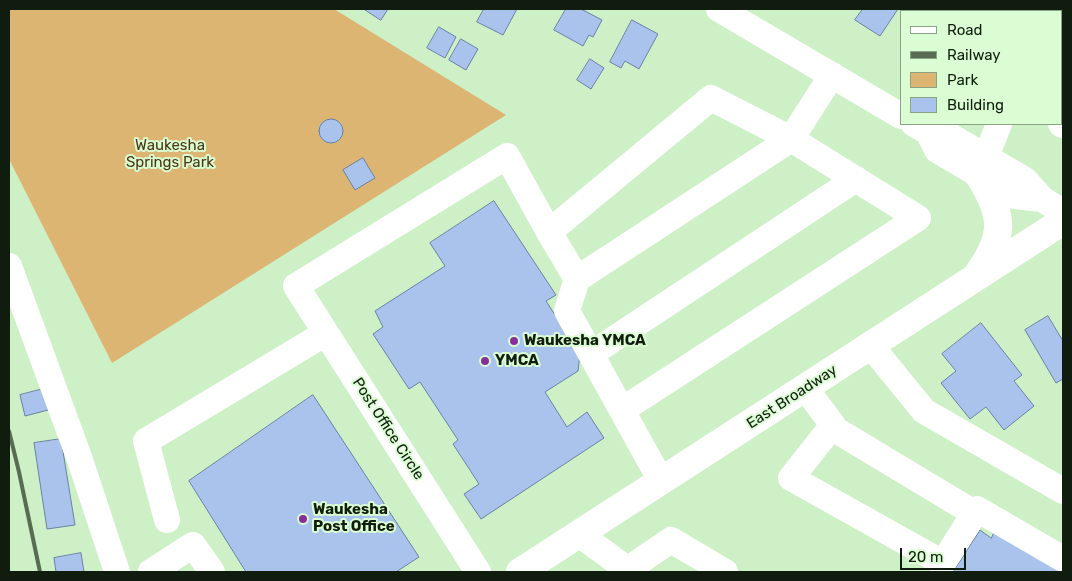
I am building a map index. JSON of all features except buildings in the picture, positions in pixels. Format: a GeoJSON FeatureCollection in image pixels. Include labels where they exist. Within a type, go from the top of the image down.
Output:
{"type":"FeatureCollection","features":[{"type":"Feature","properties":{"kind":"main road"},"geometry":{"type":"LineString","coordinates":[[973,280],[988,260],[999,232],[998,216],[982,165]]}},
{"type":"Feature","properties":{"kind":"main road","name":"East Broadway"},"geometry":{"type":"LineString","coordinates":[[533,569],[580,534],[1063,221]]}},
{"type":"Feature","properties":{"kind":"street"},"geometry":{"type":"LineString","coordinates":[[719,9],[900,115]]}},
{"type":"Feature","properties":{"kind":"street"},"geometry":{"type":"LineString","coordinates":[[661,481],[567,311],[577,279],[791,139],[832,75]]}},
{"type":"Feature","properties":{"kind":"street"},"geometry":{"type":"LineString","coordinates":[[577,279],[549,232],[711,98],[791,139],[918,218],[622,410]]}},
{"type":"Feature","properties":{"kind":"street"},"geometry":{"type":"LineString","coordinates":[[982,165],[999,125]]}},
{"type":"Feature","properties":{"kind":"street"},"geometry":{"type":"LineString","coordinates":[[921,128],[937,150],[982,165],[1015,196],[1053,205]]}},
{"type":"Feature","properties":{"kind":"street","name":"Post Office Circle"},"geometry":{"type":"LineString","coordinates":[[478,572],[296,286],[507,156],[549,232]]}},
{"type":"Feature","properties":{"kind":"street"},"geometry":{"type":"LineString","coordinates":[[591,354],[856,179]]}},
{"type":"Feature","properties":{"kind":"street"},"geometry":{"type":"LineString","coordinates":[[9,266],[79,457],[117,572]]}},
{"type":"Feature","properties":{"kind":"street"},"geometry":{"type":"LineString","coordinates":[[167,520],[146,441],[326,333]]}},
{"type":"Feature","properties":{"kind":"street"},"geometry":{"type":"LineString","coordinates":[[871,346],[924,411],[1063,491]]}},
{"type":"Feature","properties":{"kind":"street"},"geometry":{"type":"LineString","coordinates":[[805,388],[832,424],[790,478],[943,563],[976,511]]}},
{"type":"Feature","properties":{"kind":"street"},"geometry":{"type":"LineString","coordinates":[[831,427],[976,511],[1063,558]]}},
{"type":"Feature","properties":{"kind":"street"},"geometry":{"type":"LineString","coordinates":[[580,534],[629,571],[671,540],[725,572]]}},
{"type":"Feature","properties":{"kind":"street"},"geometry":{"type":"LineString","coordinates":[[151,572],[193,545],[212,572]]}},
{"type":"Feature","properties":{"kind":"green space","name":"Waukesha Springs Park"},"geometry":{"type":"Polygon","coordinates":[[[9,9],[334,9],[506,115],[112,363],[9,159],[9,9]]]}},
{"type":"Feature","properties":{"kind":"railway"},"geometry":{"type":"LineString","coordinates":[[9,431],[40,572]]}},
{"type":"Feature","properties":{"kind":"place","name":"Waukesha YMCA"},"geometry":{"type":"Point","coordinates":[514,341]}},
{"type":"Feature","properties":{"kind":"place","name":"YMCA"},"geometry":{"type":"Point","coordinates":[485,361]}},
{"type":"Feature","properties":{"kind":"place","name":"Waukesha Post Office"},"geometry":{"type":"Point","coordinates":[303,519]}}]}
